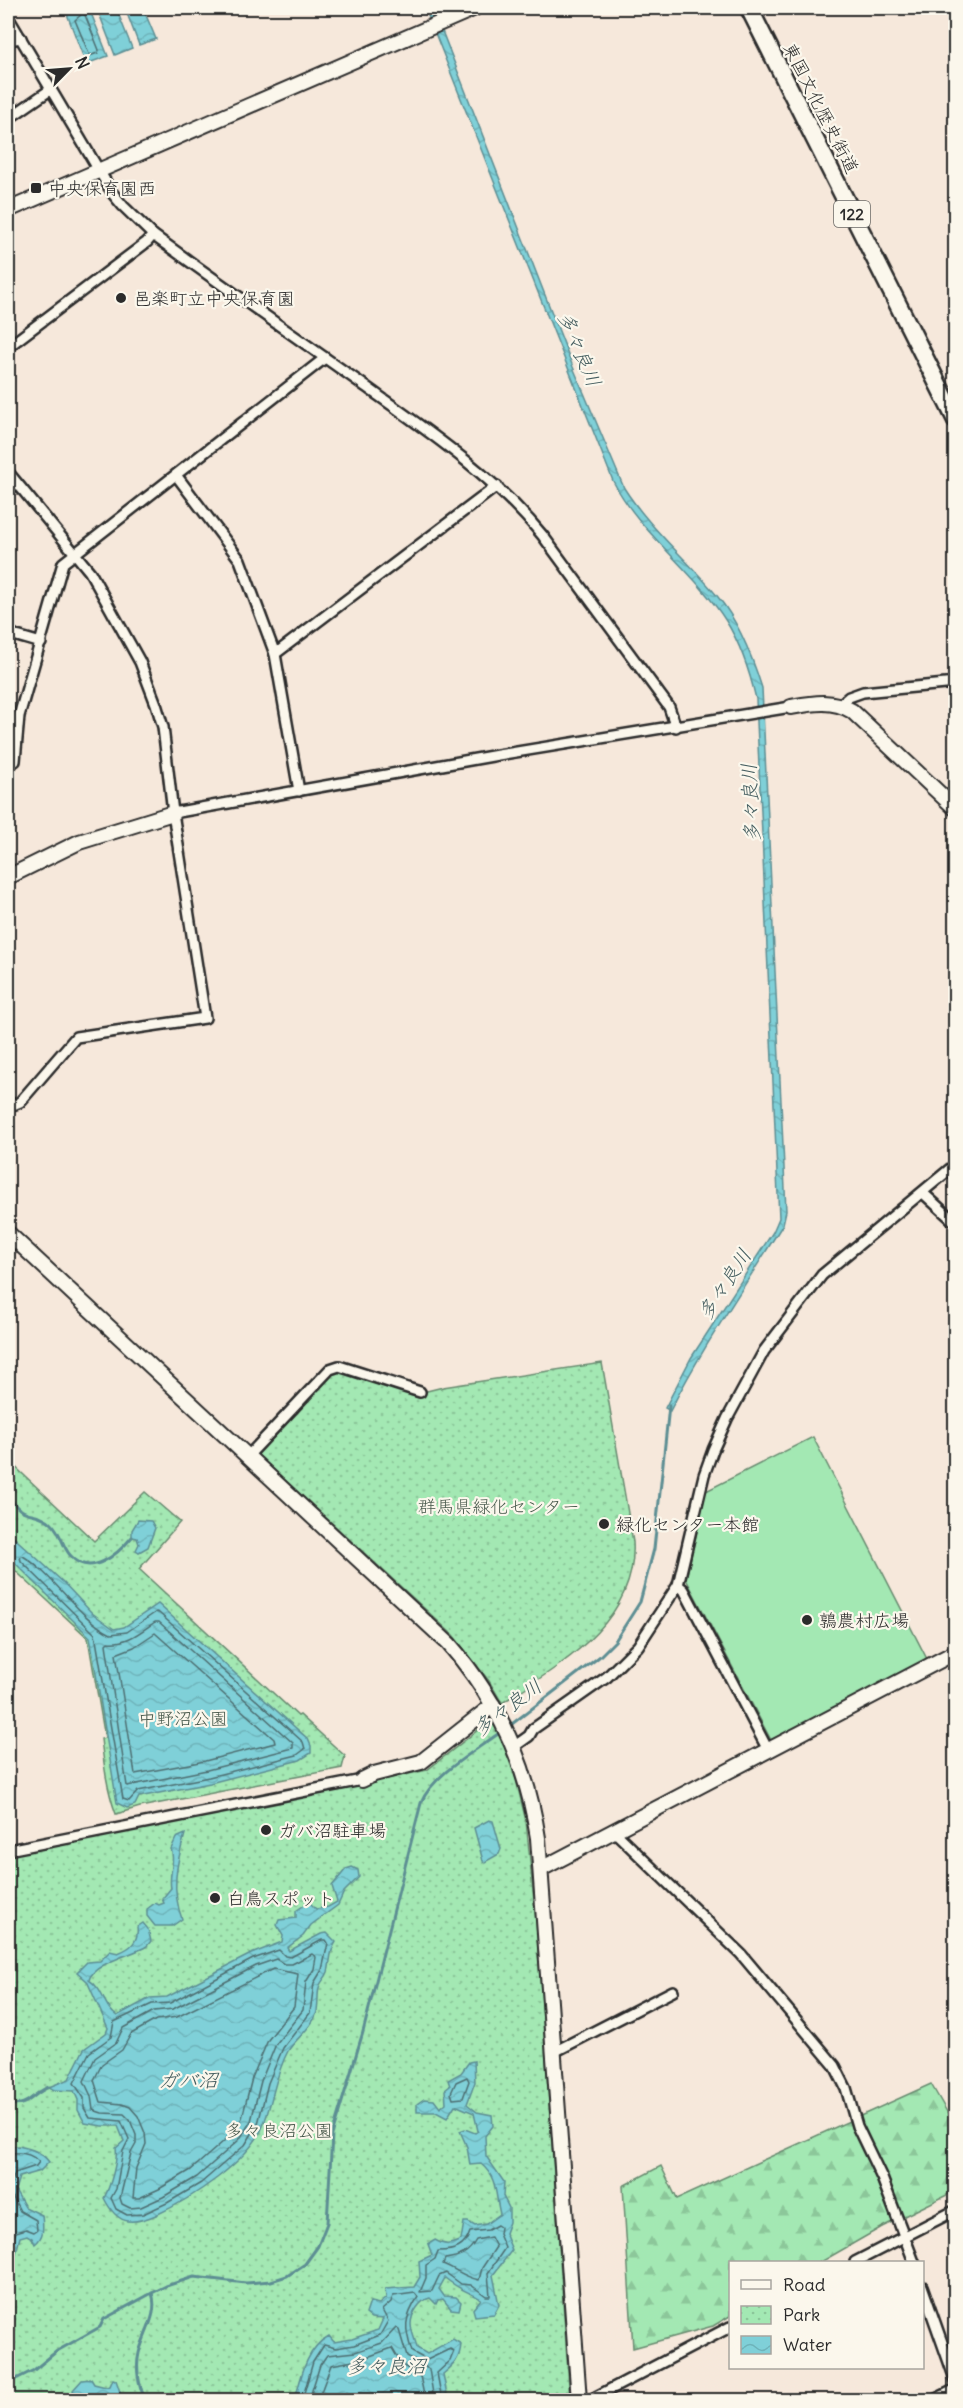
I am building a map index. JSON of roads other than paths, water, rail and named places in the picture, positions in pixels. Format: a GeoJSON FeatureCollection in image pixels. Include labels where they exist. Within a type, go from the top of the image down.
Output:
{"type":"FeatureCollection","features":[{"type":"Feature","properties":{"kind":"highway","name":"東国文化歴史街道"},"geometry":{"type":"LineString","coordinates":[[749,8],[956,420]]}},
{"type":"Feature","properties":{"kind":"street"},"geometry":{"type":"LineString","coordinates":[[8,210],[475,8]]}},
{"type":"Feature","properties":{"kind":"street"},"geometry":{"type":"LineString","coordinates":[[8,17],[98,171],[123,206],[153,235],[418,424],[497,486],[543,536],[669,707],[676,727]]}},
{"type":"Feature","properties":{"kind":"street"},"geometry":{"type":"LineString","coordinates":[[8,40],[21,38]]}},
{"type":"Feature","properties":{"kind":"street"},"geometry":{"type":"LineString","coordinates":[[8,119],[50,90]]}},
{"type":"Feature","properties":{"kind":"street"},"geometry":{"type":"LineString","coordinates":[[8,347],[147,242],[153,235]]}},
{"type":"Feature","properties":{"kind":"street"},"geometry":{"type":"LineString","coordinates":[[8,764],[15,761],[19,716],[63,563],[325,358]]}},
{"type":"Feature","properties":{"kind":"street"},"geometry":{"type":"LineString","coordinates":[[8,472],[90,572],[140,662],[156,704],[163,727],[172,813],[205,1018],[76,1037],[20,1102],[8,1107]]}},
{"type":"Feature","properties":{"kind":"street"},"geometry":{"type":"LineString","coordinates":[[176,475],[240,560],[275,654],[298,791]]}},
{"type":"Feature","properties":{"kind":"street"},"geometry":{"type":"LineString","coordinates":[[275,654],[497,486]]}},
{"type":"Feature","properties":{"kind":"street"},"geometry":{"type":"LineString","coordinates":[[8,631],[17,636],[41,642]]}},
{"type":"Feature","properties":{"kind":"street"},"geometry":{"type":"LineString","coordinates":[[841,704],[849,697],[863,692],[956,683]]}},
{"type":"Feature","properties":{"kind":"street"},"geometry":{"type":"LineString","coordinates":[[8,877],[79,842],[172,813],[498,755],[815,703],[841,704],[883,739],[956,809]]}},
{"type":"Feature","properties":{"kind":"street"},"geometry":{"type":"LineString","coordinates":[[513,1744],[529,1736],[533,1729],[607,1677],[638,1646],[678,1585],[710,1458],[727,1419],[764,1351],[822,1275],[956,1164]]}},
{"type":"Feature","properties":{"kind":"street"},"geometry":{"type":"LineString","coordinates":[[923,1193],[956,1223]]}},
{"type":"Feature","properties":{"kind":"street"},"geometry":{"type":"LineString","coordinates":[[8,1233],[449,1644],[473,1672],[513,1744],[534,1811],[541,1869],[579,2400]]}},
{"type":"Feature","properties":{"kind":"street"},"geometry":{"type":"LineString","coordinates":[[248,1456],[330,1369],[339,1366],[420,1392]]}},
{"type":"Feature","properties":{"kind":"street"},"geometry":{"type":"LineString","coordinates":[[678,1585],[684,1590],[768,1750]]}},
{"type":"Feature","properties":{"kind":"street"},"geometry":{"type":"LineString","coordinates":[[541,1869],[956,1652]]}},
{"type":"Feature","properties":{"kind":"street"},"geometry":{"type":"LineString","coordinates":[[8,1850],[362,1780],[374,1774],[421,1762],[496,1710]]}},
{"type":"Feature","properties":{"kind":"street"},"geometry":{"type":"LineString","coordinates":[[615,1832],[741,1954],[835,2066],[846,2088],[857,2126],[882,2178],[914,2261]]}},
{"type":"Feature","properties":{"kind":"street"},"geometry":{"type":"LineString","coordinates":[[554,2052],[673,1991]]}},
{"type":"Feature","properties":{"kind":"street"},"geometry":{"type":"LineString","coordinates":[[857,2261],[956,2210]]}},
{"type":"Feature","properties":{"kind":"street"},"geometry":{"type":"LineString","coordinates":[[924,2292],[956,2382]]}},
{"type":"Feature","properties":{"kind":"street"},"geometry":{"type":"LineString","coordinates":[[590,2400],[729,2328]]}},
{"type":"Feature","properties":{"kind":"street"},"geometry":{"type":"LineString","coordinates":[[934,2400],[956,2389]]}},
{"type":"Feature","properties":{"kind":"water"},"geometry":{"type":"Polygon","coordinates":[[[89,8],[108,56],[86,64],[67,14],[89,8]]]}},
{"type":"Feature","properties":{"kind":"water"},"geometry":{"type":"Polygon","coordinates":[[[97,8],[116,8],[132,48],[115,55],[97,8]]]}},
{"type":"Feature","properties":{"kind":"water"},"geometry":{"type":"Polygon","coordinates":[[[125,8],[143,8],[156,39],[139,45],[125,8]]]}},
{"type":"Feature","properties":{"kind":"water"},"geometry":{"type":"Polygon","coordinates":[[[425,8],[433,8],[573,367],[624,488],[657,531],[726,607],[744,640],[762,688],[786,1211],[783,1224],[710,1340],[670,1411],[665,1408],[691,1358],[773,1232],[779,1218],[756,699],[744,659],[726,621],[699,585],[638,518],[613,481],[425,8]]]}},
{"type":"Feature","properties":{"kind":"water"},"geometry":{"type":"Polygon","coordinates":[[[138,1520],[151,1521],[155,1528],[148,1547],[139,1552],[136,1550],[139,1544],[137,1538],[132,1537],[132,1530],[138,1520]]]}},
{"type":"Feature","properties":{"kind":"water"},"geometry":{"type":"Polygon","coordinates":[[[8,1532],[63,1582],[92,1613],[114,1629],[124,1627],[158,1604],[308,1739],[311,1753],[300,1760],[210,1783],[139,1797],[135,1805],[127,1808],[117,1803],[90,1637],[8,1556],[8,1532]]]}},
{"type":"Feature","properties":{"kind":"water"},"geometry":{"type":"Polygon","coordinates":[[[489,1820],[493,1821],[501,1849],[499,1854],[485,1862],[474,1828],[489,1820]]]}},
{"type":"Feature","properties":{"kind":"water"},"geometry":{"type":"Polygon","coordinates":[[[185,1834],[176,1877],[177,1897],[182,1919],[172,1926],[155,1926],[147,1916],[147,1909],[155,1903],[159,1905],[164,1903],[162,1899],[171,1888],[173,1859],[171,1849],[176,1838],[185,1834]]]}},
{"type":"Feature","properties":{"kind":"water","name":"ガバ沼"},"geometry":{"type":"Polygon","coordinates":[[[352,1867],[358,1870],[359,1877],[344,1892],[338,1905],[311,1925],[303,1936],[287,1948],[289,1951],[327,1933],[336,1942],[331,1953],[328,1972],[318,1991],[316,2015],[288,2051],[263,2126],[256,2139],[232,2166],[185,2200],[139,2221],[119,2218],[104,2198],[113,2174],[116,2148],[124,2141],[118,2126],[85,2123],[78,2110],[78,2100],[74,2091],[54,2090],[49,2087],[69,2079],[84,2049],[106,2033],[108,2028],[87,1981],[77,1972],[87,1962],[100,1961],[110,1951],[118,1953],[127,1949],[137,1936],[137,1927],[143,1923],[148,1929],[151,1941],[147,1946],[105,1964],[92,1974],[89,1980],[98,1988],[109,2008],[117,2016],[150,1998],[167,1997],[251,1954],[282,1942],[283,1936],[277,1925],[279,1920],[296,1918],[296,1911],[309,1902],[316,1909],[328,1907],[337,1902],[332,1886],[346,1869],[352,1867]]]}},
{"type":"Feature","properties":{"kind":"water","name":"多々良沼"},"geometry":{"type":"Polygon","coordinates":[[[474,2061],[475,2082],[467,2104],[477,2112],[492,2115],[493,2126],[485,2136],[486,2156],[504,2182],[503,2196],[509,2208],[509,2222],[505,2233],[512,2250],[493,2275],[499,2305],[494,2314],[475,2316],[473,2309],[481,2299],[445,2278],[439,2289],[444,2296],[456,2297],[461,2302],[459,2310],[451,2309],[443,2299],[438,2300],[436,2304],[430,2298],[420,2304],[414,2312],[411,2327],[417,2348],[427,2354],[453,2339],[461,2344],[456,2361],[443,2374],[448,2400],[295,2400],[306,2364],[321,2341],[329,2336],[334,2342],[352,2339],[378,2330],[383,2319],[371,2318],[366,2314],[370,2302],[379,2304],[386,2298],[385,2289],[414,2287],[420,2277],[419,2261],[432,2255],[428,2244],[435,2240],[445,2244],[457,2242],[461,2240],[464,2222],[475,2226],[486,2224],[500,2214],[493,2181],[481,2164],[470,2165],[467,2147],[460,2131],[465,2129],[475,2133],[478,2131],[474,2113],[455,2105],[447,2118],[436,2112],[417,2112],[417,2104],[424,2099],[434,2100],[440,2108],[446,2103],[445,2090],[450,2086],[448,2080],[461,2073],[469,2062],[474,2061]]]}},
{"type":"Feature","properties":{"kind":"water"},"geometry":{"type":"Polygon","coordinates":[[[18,2146],[39,2153],[49,2162],[40,2171],[19,2177],[15,2190],[25,2207],[42,2215],[42,2234],[35,2244],[27,2235],[20,2237],[15,2257],[8,2258],[8,2147],[18,2146]]]}},
{"type":"Feature","properties":{"kind":"water"},"geometry":{"type":"Polygon","coordinates":[[[91,2379],[94,2384],[106,2387],[110,2386],[113,2379],[116,2380],[121,2395],[119,2400],[75,2400],[73,2390],[82,2380],[91,2379]]]}},
{"type":"Feature","properties":{"kind":"waterway","name":"多々良川"},"geometry":{"type":"LineString","coordinates":[[508,1727],[599,1657],[615,1641],[640,1602],[654,1549],[669,1406]]}},
{"type":"Feature","properties":{"kind":"waterway"},"geometry":{"type":"LineString","coordinates":[[8,1493],[18,1508],[51,1523],[70,1555],[86,1565],[95,1564],[112,1556],[132,1537]]}},
{"type":"Feature","properties":{"kind":"waterway","name":"多々良川"},"geometry":{"type":"LineString","coordinates":[[145,2400],[139,2383],[137,2365],[154,2308],[152,2293],[194,2277],[246,2283],[271,2281],[287,2276],[305,2264],[318,2246],[327,2223],[332,2135],[363,2032],[421,1803],[427,1792],[445,1772],[502,1731]]}},
{"type":"Feature","properties":{"kind":"waterway"},"geometry":{"type":"LineString","coordinates":[[8,2104],[21,2104],[49,2087]]}},
{"type":"Feature","properties":{"kind":"waterway"},"geometry":{"type":"LineString","coordinates":[[8,2383],[34,2370],[57,2351],[100,2327],[104,2319],[152,2293]]}},
{"type":"Feature","properties":{"kind":"place","name":"中央保育園西"},"geometry":{"type":"Point","coordinates":[36,188]}},
{"type":"Feature","properties":{"kind":"place","name":"邑楽町立中央保育園"},"geometry":{"type":"Point","coordinates":[121,298]}},
{"type":"Feature","properties":{"kind":"place","name":"緑化センター本館"},"geometry":{"type":"Point","coordinates":[604,1524]}},
{"type":"Feature","properties":{"kind":"place","name":"鶉農村広場"},"geometry":{"type":"Point","coordinates":[807,1620]}},
{"type":"Feature","properties":{"kind":"place","name":"ガバ沼駐車場"},"geometry":{"type":"Point","coordinates":[266,1830]}},
{"type":"Feature","properties":{"kind":"place","name":"白鳥スポット"},"geometry":{"type":"Point","coordinates":[215,1898]}},
{"type":"Feature","properties":{"kind":"park label","name":"群馬県緑化センター"},"geometry":{"type":"Point","coordinates":[499,1506]}},
{"type":"Feature","properties":{"kind":"park label","name":"中野沼公園"},"geometry":{"type":"Point","coordinates":[183,1718]}},
{"type":"Feature","properties":{"kind":"park label","name":"多々良沼公園"},"geometry":{"type":"Point","coordinates":[279,2130]}}]}
